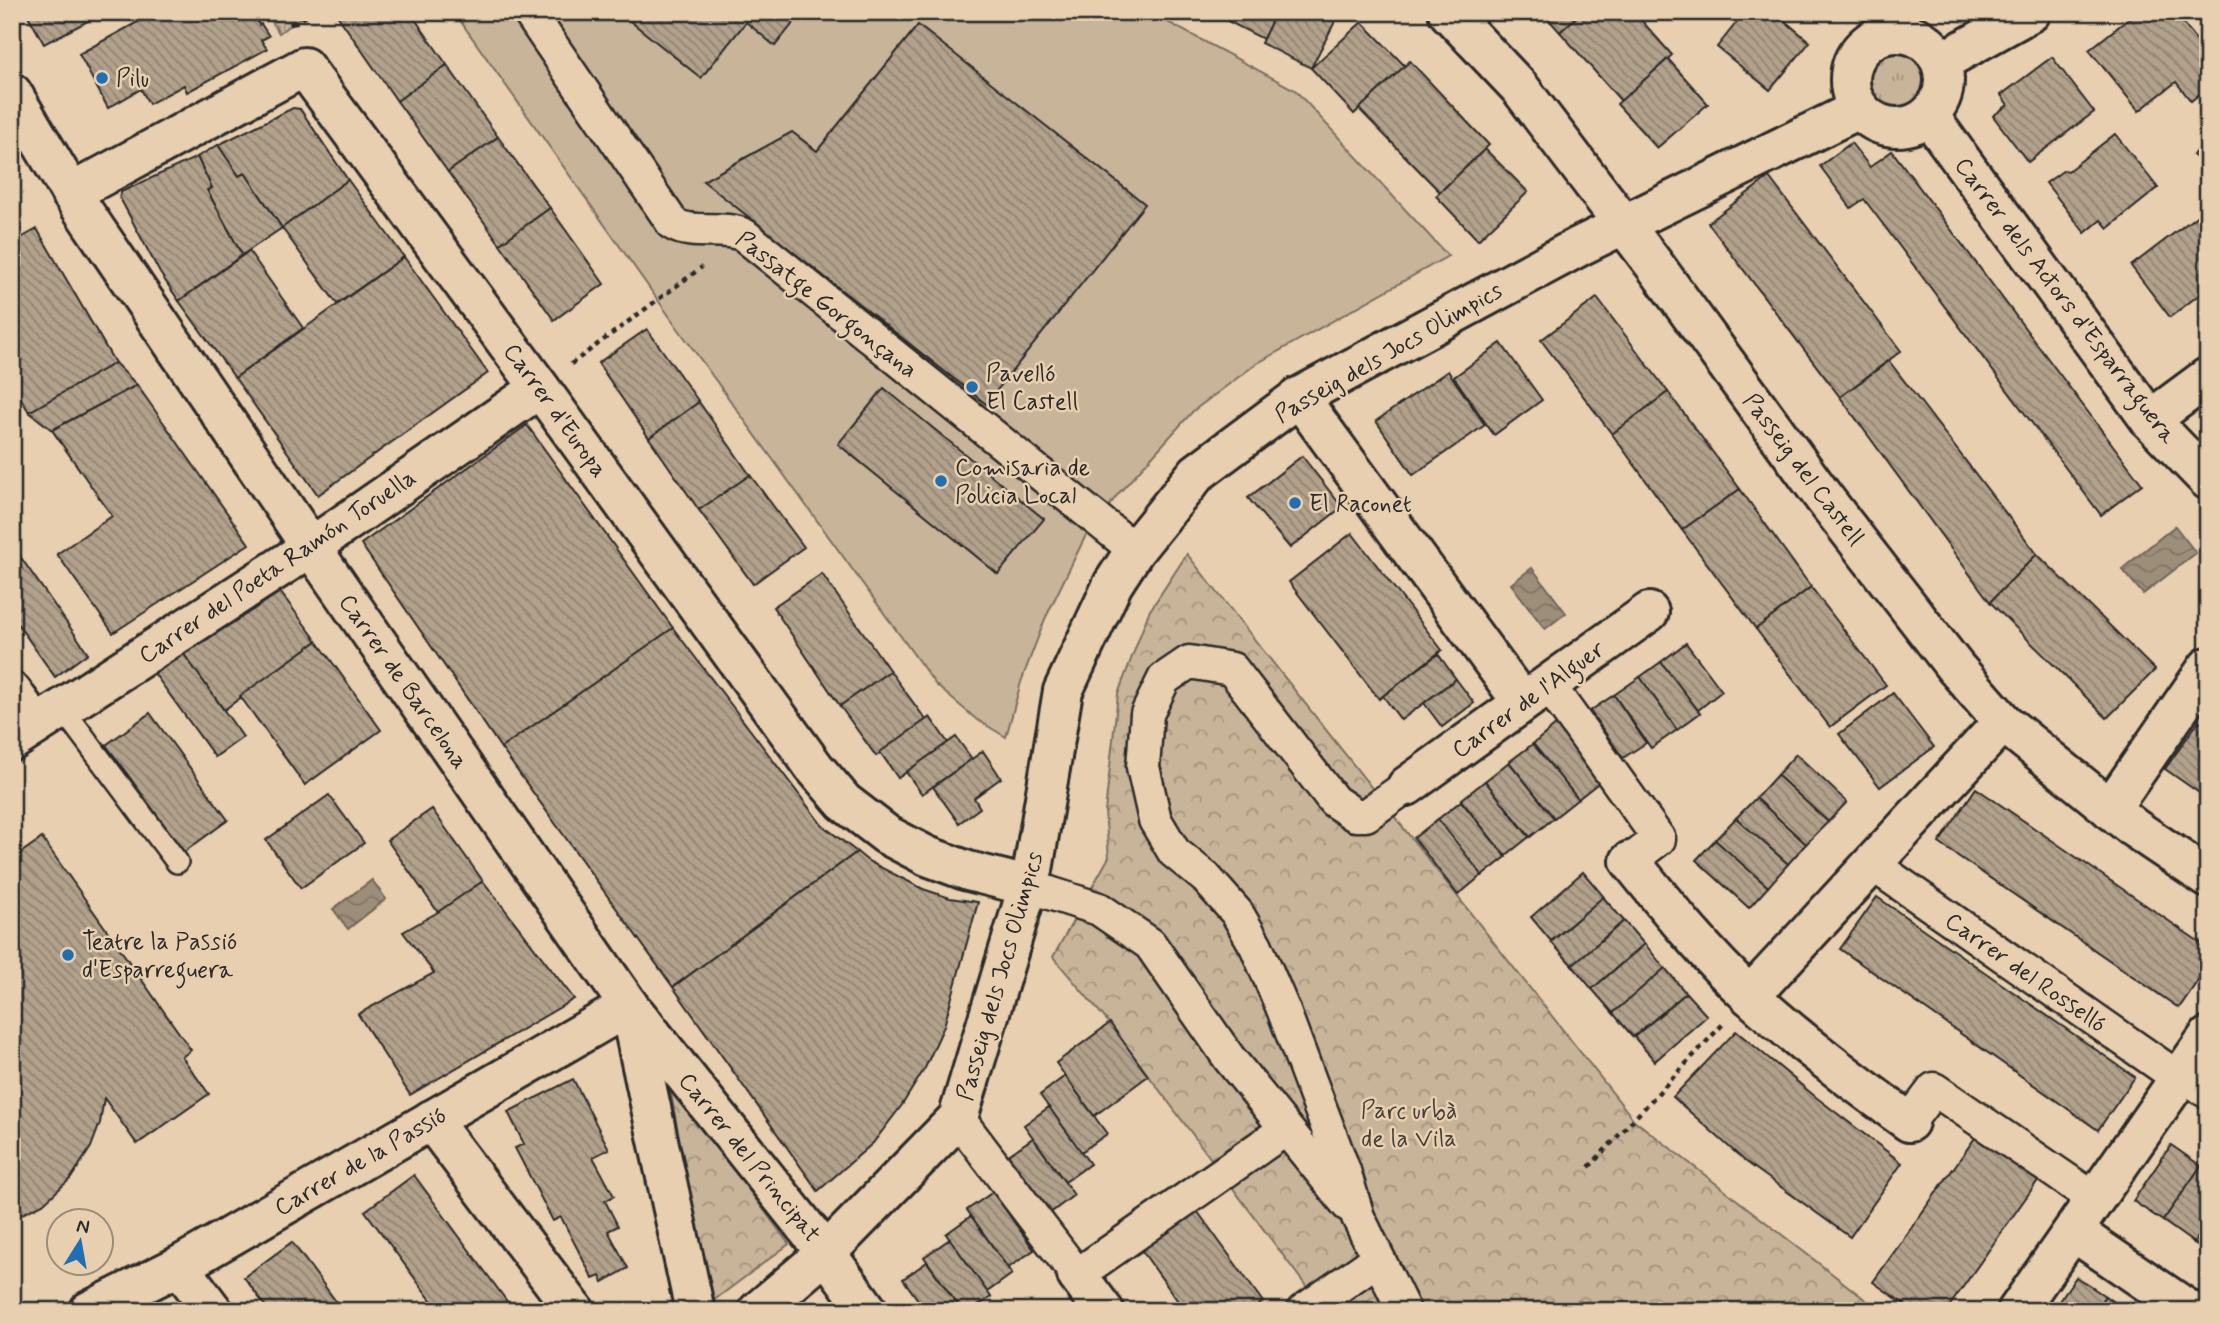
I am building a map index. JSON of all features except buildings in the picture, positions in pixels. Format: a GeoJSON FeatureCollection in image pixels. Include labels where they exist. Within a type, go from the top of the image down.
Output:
{"type":"FeatureCollection","features":[{"type":"Feature","properties":{"kind":"street","name":"Passatge Gorgonçana"},"geometry":{"type":"LineString","coordinates":[[529,12],[673,223],[680,228],[727,230],[744,235],[1135,550]]}},
{"type":"Feature","properties":{"kind":"street","name":"Passeig del Castell"},"geometry":{"type":"LineString","coordinates":[[1448,12],[1521,88],[1656,267],[1824,498],[1955,667],[2003,722],[2134,828],[2208,878]]}},
{"type":"Feature","properties":{"kind":"street"},"geometry":{"type":"LineString","coordinates":[[1941,62],[2031,12]]}},
{"type":"Feature","properties":{"kind":"street"},"geometry":{"type":"LineString","coordinates":[[1908,33],[1922,39],[1934,49],[1941,62],[1945,76],[1944,91],[1929,116],[1915,124],[1900,128],[1884,126],[1859,109],[1852,96],[1849,83],[1856,56],[1866,44],[1879,36],[1908,33]]}},
{"type":"Feature","properties":{"kind":"street","name":"Carrer d'Europa"},"geometry":{"type":"LineString","coordinates":[[71,193],[304,67],[540,387],[814,767],[844,802],[887,835],[927,856],[968,871],[1028,886]]}},
{"type":"Feature","properties":{"kind":"street","name":"Carrer de Barcelona"},"geometry":{"type":"LineString","coordinates":[[12,93],[71,193],[311,547],[629,1006],[695,1311]]}},
{"type":"Feature","properties":{"kind":"street","name":"Passeig dels Jocs Olimpics"},"geometry":{"type":"LineString","coordinates":[[758,1311],[826,1253],[958,1118],[1032,870],[1063,691],[1113,584],[1135,550],[1197,473],[1298,397],[1580,246],[1859,109]]}},
{"type":"Feature","properties":{"kind":"street","name":"Carrer dels Actors d'Esparraguera"},"geometry":{"type":"LineString","coordinates":[[1929,116],[2150,420],[2208,480]]}},
{"type":"Feature","properties":{"kind":"street"},"geometry":{"type":"LineString","coordinates":[[2150,420],[2208,377]]}},
{"type":"Feature","properties":{"kind":"street","name":"Carrer del Poeta Ramón Toruella"},"geometry":{"type":"LineString","coordinates":[[36,725],[311,547],[540,387]]}},
{"type":"Feature","properties":{"kind":"street"},"geometry":{"type":"LineString","coordinates":[[1298,397],[1535,693],[1659,839],[1630,861],[1687,931],[1750,996],[1833,1067],[1909,1122],[1934,1089],[2096,1200]]}},
{"type":"Feature","properties":{"kind":"street","name":"Carrer de l'Alguer"},"geometry":{"type":"LineString","coordinates":[[1407,786],[1649,612]]}},
{"type":"Feature","properties":{"kind":"street"},"geometry":{"type":"LineString","coordinates":[[1404,1311],[1358,1217],[1344,1171],[1283,1009],[1256,946],[1237,914],[1206,878],[1174,852],[1155,820],[1143,767],[1147,713],[1164,679],[1189,662],[1232,669],[1334,801],[1355,815],[1366,816],[1407,786]]}},
{"type":"Feature","properties":{"kind":"street"},"geometry":{"type":"LineString","coordinates":[[2110,808],[2208,667]]}},
{"type":"Feature","properties":{"kind":"street"},"geometry":{"type":"LineString","coordinates":[[12,692],[36,725]]}},
{"type":"Feature","properties":{"kind":"street"},"geometry":{"type":"LineString","coordinates":[[1750,996],[2003,722]]}},
{"type":"Feature","properties":{"kind":"street","name":"Carrer del Rosselló"},"geometry":{"type":"LineString","coordinates":[[1872,864],[2194,1089]]}},
{"type":"Feature","properties":{"kind":"street"},"geometry":{"type":"LineString","coordinates":[[1028,886],[1099,909],[1150,944],[1229,1058],[1358,1217]]}},
{"type":"Feature","properties":{"kind":"street","name":"Carrer de la Passió"},"geometry":{"type":"LineString","coordinates":[[89,1311],[179,1266],[629,1006]]}},
{"type":"Feature","properties":{"kind":"street","name":"Carrer del Principat"},"geometry":{"type":"LineString","coordinates":[[629,1006],[826,1253],[868,1311]]}},
{"type":"Feature","properties":{"kind":"street"},"geometry":{"type":"LineString","coordinates":[[2017,1311],[2096,1200],[2194,1089],[2208,1037]]}},
{"type":"Feature","properties":{"kind":"street"},"geometry":{"type":"LineString","coordinates":[[958,1118],[1104,1311]]}},
{"type":"Feature","properties":{"kind":"street"},"geometry":{"type":"LineString","coordinates":[[431,1120],[575,1311]]}},
{"type":"Feature","properties":{"kind":"street"},"geometry":{"type":"LineString","coordinates":[[1077,1275],[1286,1129]]}},
{"type":"Feature","properties":{"kind":"street"},"geometry":{"type":"LineString","coordinates":[[2074,1232],[2190,1311]]}},
{"type":"Feature","properties":{"kind":"street"},"geometry":{"type":"LineString","coordinates":[[1303,1311],[1378,1259]]}},
{"type":"Feature","properties":{"kind":"street"},"geometry":{"type":"LineString","coordinates":[[179,1266],[213,1311]]}},
{"type":"Feature","properties":{"kind":"lane"},"geometry":{"type":"LineString","coordinates":[[36,725],[177,862]]}},
{"type":"Feature","properties":{"kind":"path"},"geometry":{"type":"LineString","coordinates":[[293,24],[313,12]]}},
{"type":"Feature","properties":{"kind":"path"},"geometry":{"type":"LineString","coordinates":[[540,387],[744,235]]}},
{"type":"Feature","properties":{"kind":"path"},"geometry":{"type":"LineString","coordinates":[[1589,1167],[1750,996]]}},
{"type":"Feature","properties":{"kind":"green space"},"geometry":{"type":"Polygon","coordinates":[[[266,12],[308,12],[279,33],[266,12]]]}},
{"type":"Feature","properties":{"kind":"green space","name":"Pavelló El Castell"},"geometry":{"type":"Polygon","coordinates":[[[454,12],[1149,12],[1295,90],[1448,256],[1256,364],[1193,411],[1119,493],[1085,537],[1045,619],[1021,682],[1006,737],[976,719],[936,685],[672,320],[454,12]]]}},
{"type":"Feature","properties":{"kind":"green space"},"geometry":{"type":"Polygon","coordinates":[[[1897,53],[1916,61],[1924,80],[1916,99],[1897,107],[1878,99],[1870,80],[1878,61],[1897,53]]]}},
{"type":"Feature","properties":{"kind":"green space","name":"Parc urbà de la Vila"},"geometry":{"type":"Polygon","coordinates":[[[1187,554],[1634,1120],[1880,1311],[1329,1311],[1318,1302],[1110,1024],[1053,957],[1109,857],[1105,812],[1118,694],[1149,612],[1187,554]]]}},
{"type":"Feature","properties":{"kind":"green space"},"geometry":{"type":"Polygon","coordinates":[[[669,1082],[789,1244],[709,1304],[669,1082]]]}},
{"type":"Feature","properties":{"kind":"water"},"geometry":{"type":"Polygon","coordinates":[[[2175,526],[2196,553],[2143,594],[2122,569],[2175,526]]]}},
{"type":"Feature","properties":{"kind":"water"},"geometry":{"type":"Polygon","coordinates":[[[1532,568],[1566,613],[1545,629],[1511,584],[1532,568]]]}},
{"type":"Feature","properties":{"kind":"water"},"geometry":{"type":"Polygon","coordinates":[[[372,880],[386,899],[348,929],[333,909],[372,880]]]}},
{"type":"Feature","properties":{"kind":"place","name":"Pilu"},"geometry":{"type":"Point","coordinates":[102,78]}},
{"type":"Feature","properties":{"kind":"place","name":"Pavelló El Castell"},"geometry":{"type":"Point","coordinates":[972,387]}},
{"type":"Feature","properties":{"kind":"place","name":"Comisaria de Policia Local"},"geometry":{"type":"Point","coordinates":[941,481]}},
{"type":"Feature","properties":{"kind":"place","name":"El Raconet"},"geometry":{"type":"Point","coordinates":[1295,503]}},
{"type":"Feature","properties":{"kind":"place","name":"Teatre la Passió d'Esparreguera"},"geometry":{"type":"Point","coordinates":[68,955]}}]}
